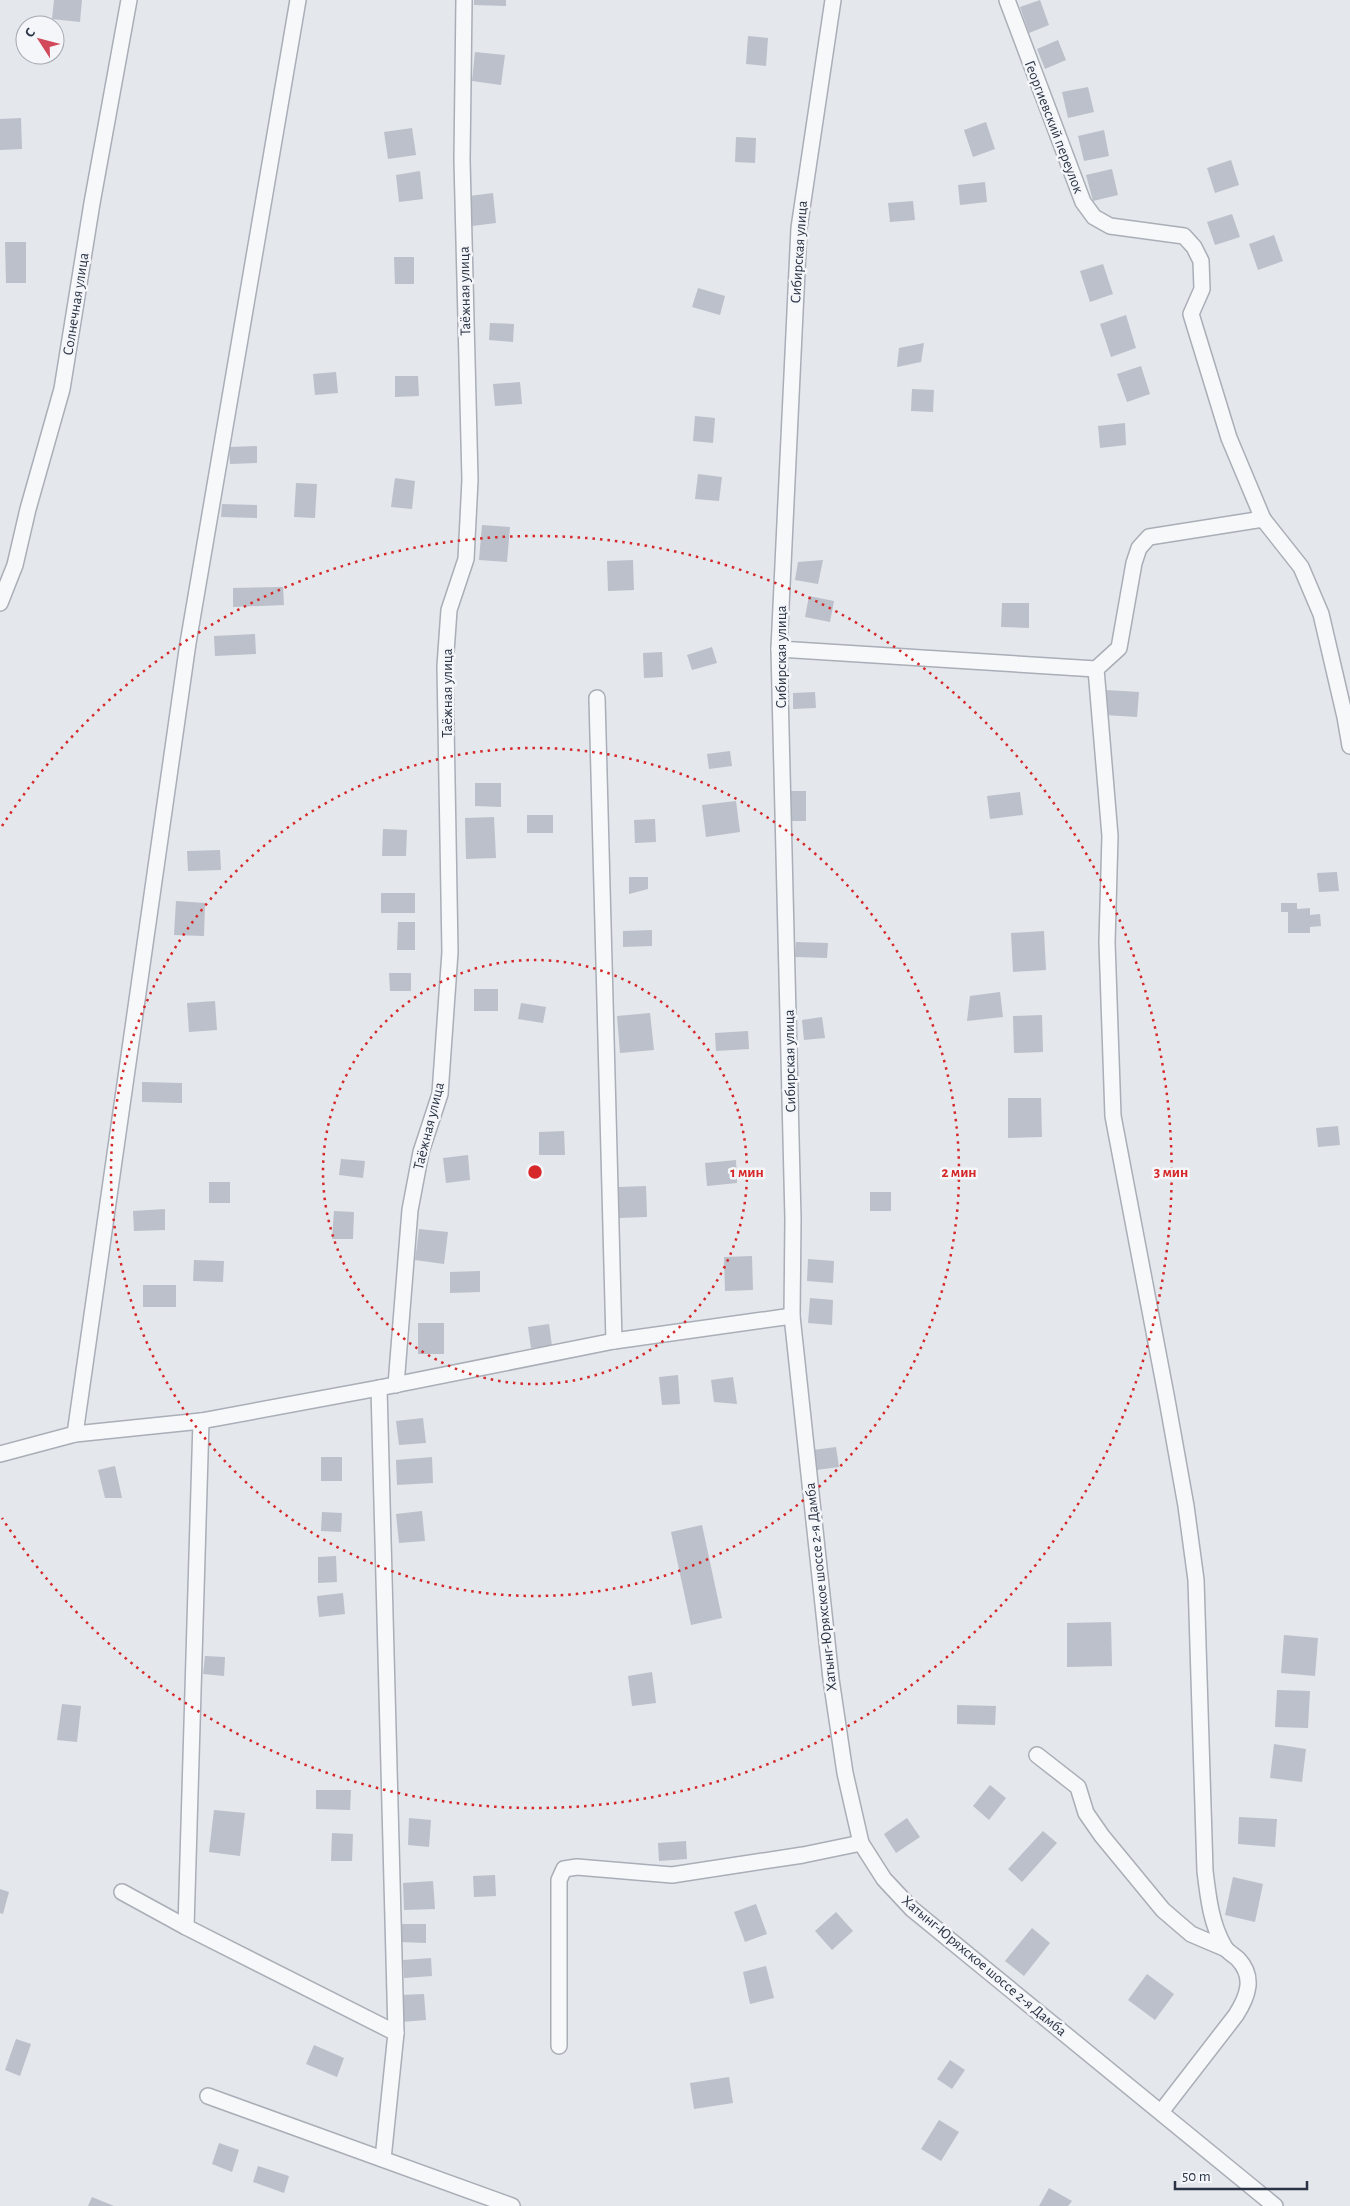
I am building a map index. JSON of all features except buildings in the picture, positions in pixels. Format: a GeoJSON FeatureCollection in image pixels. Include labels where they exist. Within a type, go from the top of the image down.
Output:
{"type":"FeatureCollection","features":[{"type":"Feature","properties":{"kind":"street","name":"Солнечная улица"},"geometry":{"type":"LineString","coordinates":[[0,602],[14,565],[62,389],[92,203],[129,0]]}},
{"type":"Feature","properties":{"kind":"street"},"geometry":{"type":"LineString","coordinates":[[75,1434],[188,643],[298,0]]}},
{"type":"Feature","properties":{"kind":"street","name":"Таёжная улица"},"geometry":{"type":"LineString","coordinates":[[396,1385],[410,1210],[421,1152],[440,1094],[450,952],[445,666],[448,610],[466,559],[470,480],[462,160],[464,0]]}},
{"type":"Feature","properties":{"kind":"street","name":"Сибирская улица"},"geometry":{"type":"LineString","coordinates":[[792,1316],[793,1219],[779,648],[799,228],[833,0]]}},
{"type":"Feature","properties":{"kind":"street","name":"Георгиевский переулок"},"geometry":{"type":"LineString","coordinates":[[1007,0],[1083,202],[1094,217],[1110,226],[1184,236],[1194,247],[1201,261],[1202,289],[1191,314],[1229,438],[1263,519],[1301,567],[1321,614],[1350,746]]}},
{"type":"Feature","properties":{"kind":"street"},"geometry":{"type":"LineString","coordinates":[[779,648],[1096,669],[1119,648],[1134,564],[1139,548],[1149,537],[1263,519]]}},
{"type":"Feature","properties":{"kind":"street"},"geometry":{"type":"LineString","coordinates":[[1096,669],[1110,836],[1106,942],[1113,1116],[1186,1506],[1196,1580],[1205,1871],[1209,1907],[1224,1948]]}},
{"type":"Feature","properties":{"kind":"street"},"geometry":{"type":"LineString","coordinates":[[597,698],[614,1340]]}},
{"type":"Feature","properties":{"kind":"street"},"geometry":{"type":"LineString","coordinates":[[0,1454],[75,1434],[201,1421],[396,1385],[614,1340],[792,1316]]}},
{"type":"Feature","properties":{"kind":"street","name":"Хатынг-Юряхское шоссе 2-я Дамба"},"geometry":{"type":"LineString","coordinates":[[792,1316],[831,1679],[845,1774],[861,1843],[884,1879],[912,1909],[1275,2206]]}},
{"type":"Feature","properties":{"kind":"street"},"geometry":{"type":"LineString","coordinates":[[379,1388],[396,2033],[383,2159]]}},
{"type":"Feature","properties":{"kind":"street"},"geometry":{"type":"LineString","coordinates":[[186,1927],[201,1421]]}},
{"type":"Feature","properties":{"kind":"street"},"geometry":{"type":"LineString","coordinates":[[1037,1755],[1078,1787],[1086,1813],[1102,1836],[1163,1910],[1191,1934],[1224,1948],[1247,1969],[1250,1986],[1244,2002],[1161,2112]]}},
{"type":"Feature","properties":{"kind":"street"},"geometry":{"type":"LineString","coordinates":[[559,2046],[559,1880],[564,1869],[577,1867],[672,1875],[802,1855],[861,1843]]}},
{"type":"Feature","properties":{"kind":"street"},"geometry":{"type":"LineString","coordinates":[[122,1892],[186,1927],[396,2033]]}},
{"type":"Feature","properties":{"kind":"street"},"geometry":{"type":"LineString","coordinates":[[208,2096],[512,2206]]}}]}
